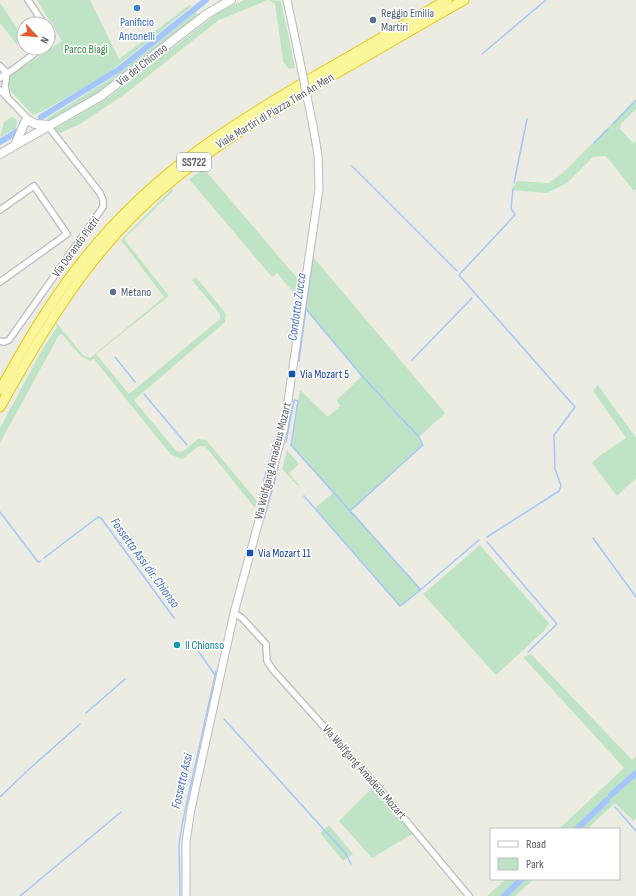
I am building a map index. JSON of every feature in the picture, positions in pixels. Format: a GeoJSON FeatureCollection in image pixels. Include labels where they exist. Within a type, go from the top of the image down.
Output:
{"type":"FeatureCollection","features":[{"type":"Feature","properties":{"kind":"highway","name":"Viale Martiri di Piazza Tien An Men"},"geometry":{"type":"LineString","coordinates":[[0,390],[33,332],[67,280],[109,230],[155,184],[186,158],[228,128],[447,0]]}},
{"type":"Feature","properties":{"kind":"highway","name":"Viale Martiri di Piazza Tien An Men"},"geometry":{"type":"LineString","coordinates":[[0,407],[45,328],[80,277],[116,234],[163,188],[203,155],[246,127],[464,0]]}},
{"type":"Feature","properties":{"kind":"main road","name":"Via del Chionso"},"geometry":{"type":"LineString","coordinates":[[49,126],[110,89],[205,15],[231,0]]}},
{"type":"Feature","properties":{"kind":"main road"},"geometry":{"type":"LineString","coordinates":[[29,126],[49,126]]}},
{"type":"Feature","properties":{"kind":"main road"},"geometry":{"type":"LineString","coordinates":[[0,154],[34,135],[29,126]]}},
{"type":"Feature","properties":{"kind":"main road"},"geometry":{"type":"LineString","coordinates":[[14,146],[29,126]]}},
{"type":"Feature","properties":{"kind":"street"},"geometry":{"type":"LineString","coordinates":[[28,0],[39,16]]}},
{"type":"Feature","properties":{"kind":"street","name":"Via Wolfgang Amadeus Mozart"},"geometry":{"type":"LineString","coordinates":[[186,896],[188,822],[234,613],[277,457],[287,413],[318,195],[318,161],[313,126],[287,0]]}},
{"type":"Feature","properties":{"kind":"street"},"geometry":{"type":"LineString","coordinates":[[0,78],[31,56]]}},
{"type":"Feature","properties":{"kind":"street"},"geometry":{"type":"LineString","coordinates":[[0,66],[7,73]]}},
{"type":"Feature","properties":{"kind":"street"},"geometry":{"type":"LineString","coordinates":[[7,73],[5,86],[7,98]]}},
{"type":"Feature","properties":{"kind":"street"},"geometry":{"type":"LineString","coordinates":[[0,90],[29,126]]}},
{"type":"Feature","properties":{"kind":"street","name":"Via Dorando Pietri"},"geometry":{"type":"LineString","coordinates":[[0,341],[9,340],[103,207],[103,200],[100,193],[49,126]]}},
{"type":"Feature","properties":{"kind":"street"},"geometry":{"type":"LineString","coordinates":[[0,210],[34,186],[67,234],[0,282]]}},
{"type":"Feature","properties":{"kind":"street","name":"Via Wolfgang Amadeus Mozart"},"geometry":{"type":"LineString","coordinates":[[234,613],[242,618],[266,644],[267,661],[273,670],[389,799],[468,896]]}},
{"type":"Feature","properties":{"kind":"green space","name":"Parco Biagi"},"geometry":{"type":"Polygon","coordinates":[[[37,0],[90,0],[119,59],[189,5],[192,6],[106,75],[41,112],[33,115],[7,87],[10,76],[40,56],[56,56],[56,45],[62,41],[56,31],[56,16],[47,16],[37,0]]]}},
{"type":"Feature","properties":{"kind":"green space"},"geometry":{"type":"Polygon","coordinates":[[[244,0],[268,0],[219,20],[125,94],[80,124],[60,133],[54,130],[109,97],[219,12],[244,0]]]}},
{"type":"Feature","properties":{"kind":"green space"},"geometry":{"type":"Polygon","coordinates":[[[269,0],[281,1],[295,68],[289,69],[283,61],[275,4],[269,0]]]}},
{"type":"Feature","properties":{"kind":"green space"},"geometry":{"type":"Polygon","coordinates":[[[0,3],[16,26],[16,44],[0,23],[0,3]]]}},
{"type":"Feature","properties":{"kind":"green space"},"geometry":{"type":"Polygon","coordinates":[[[196,12],[198,18],[104,91],[52,121],[46,119],[115,76],[196,12]]]}},
{"type":"Feature","properties":{"kind":"green space"},"geometry":{"type":"Polygon","coordinates":[[[636,99],[636,109],[621,124],[620,129],[633,143],[636,141],[636,189],[634,191],[606,156],[593,157],[567,183],[547,193],[511,190],[517,181],[549,183],[564,172],[636,99]]]}},
{"type":"Feature","properties":{"kind":"green space"},"geometry":{"type":"Polygon","coordinates":[[[12,117],[17,120],[16,130],[12,130],[0,137],[4,122],[12,117]]]}},
{"type":"Feature","properties":{"kind":"green space"},"geometry":{"type":"Polygon","coordinates":[[[204,169],[298,279],[296,296],[277,273],[272,277],[189,179],[204,169]]]}},
{"type":"Feature","properties":{"kind":"green space"},"geometry":{"type":"Polygon","coordinates":[[[172,189],[173,191],[124,239],[169,296],[96,354],[129,394],[220,319],[220,314],[192,280],[196,277],[226,314],[225,322],[134,400],[176,451],[182,452],[198,439],[206,440],[257,501],[255,508],[205,446],[199,446],[182,459],[171,455],[94,359],[90,361],[81,356],[62,334],[59,335],[0,443],[0,428],[42,350],[57,327],[56,322],[83,355],[90,358],[164,297],[121,240],[172,189]]]}},
{"type":"Feature","properties":{"kind":"green space"},"geometry":{"type":"Polygon","coordinates":[[[313,257],[445,413],[419,437],[423,445],[351,510],[421,590],[400,606],[315,508],[333,493],[291,445],[300,390],[328,417],[340,406],[337,400],[362,376],[307,310],[313,257]]]}},
{"type":"Feature","properties":{"kind":"green space"},"geometry":{"type":"Polygon","coordinates":[[[598,385],[636,438],[636,478],[617,496],[592,463],[602,454],[626,438],[593,391],[598,385]]]}},
{"type":"Feature","properties":{"kind":"green space"},"geometry":{"type":"Polygon","coordinates":[[[287,450],[299,464],[289,473],[299,485],[298,486],[282,469],[287,450]]]}},
{"type":"Feature","properties":{"kind":"green space"},"geometry":{"type":"Polygon","coordinates":[[[480,545],[549,623],[545,630],[496,675],[423,594],[480,545]]]}},
{"type":"Feature","properties":{"kind":"green space"},"geometry":{"type":"Polygon","coordinates":[[[531,654],[632,760],[636,756],[636,770],[613,791],[612,794],[616,794],[636,776],[636,818],[633,821],[615,803],[588,828],[560,828],[624,768],[523,657],[531,654]]]}},
{"type":"Feature","properties":{"kind":"green space"},"geometry":{"type":"Polygon","coordinates":[[[284,677],[472,896],[464,896],[414,833],[372,858],[339,821],[374,786],[280,681],[284,677]]]}},
{"type":"Feature","properties":{"kind":"green space"},"geometry":{"type":"Polygon","coordinates":[[[329,825],[353,854],[343,861],[320,833],[329,825]]]}},
{"type":"Feature","properties":{"kind":"green space"},"geometry":{"type":"Polygon","coordinates":[[[505,880],[533,880],[515,896],[487,896],[505,880]]]}},
{"type":"Feature","properties":{"kind":"waterway"},"geometry":{"type":"LineString","coordinates":[[41,117],[118,70],[206,0]]}},
{"type":"Feature","properties":{"kind":"waterway"},"geometry":{"type":"LineString","coordinates":[[482,54],[546,0]]}},
{"type":"Feature","properties":{"kind":"waterway"},"geometry":{"type":"LineString","coordinates":[[613,124],[636,100]]}},
{"type":"Feature","properties":{"kind":"waterway"},"geometry":{"type":"LineString","coordinates":[[514,183],[527,119]]}},
{"type":"Feature","properties":{"kind":"waterway"},"geometry":{"type":"LineString","coordinates":[[594,143],[608,129]]}},
{"type":"Feature","properties":{"kind":"waterway"},"geometry":{"type":"LineString","coordinates":[[0,142],[16,132]]}},
{"type":"Feature","properties":{"kind":"waterway"},"geometry":{"type":"LineString","coordinates":[[352,166],[457,271]]}},
{"type":"Feature","properties":{"kind":"waterway"},"geometry":{"type":"LineString","coordinates":[[487,537],[559,491],[561,486],[555,469],[554,435],[575,407],[459,275],[515,215],[511,209],[513,189]]}},
{"type":"Feature","properties":{"kind":"waterway","name":"Condotto Zucca"},"geometry":{"type":"LineString","coordinates":[[314,248],[316,232]]}},
{"type":"Feature","properties":{"kind":"waterway","name":"Condotto Zucca"},"geometry":{"type":"LineString","coordinates":[[299,361],[313,256]]}},
{"type":"Feature","properties":{"kind":"waterway"},"geometry":{"type":"LineString","coordinates":[[412,360],[472,298]]}},
{"type":"Feature","properties":{"kind":"waterway"},"geometry":{"type":"LineString","coordinates":[[306,309],[362,376],[419,437],[423,445],[351,510]]}},
{"type":"Feature","properties":{"kind":"waterway"},"geometry":{"type":"LineString","coordinates":[[115,357],[135,382]]}},
{"type":"Feature","properties":{"kind":"waterway"},"geometry":{"type":"LineString","coordinates":[[144,394],[187,445]]}},
{"type":"Feature","properties":{"kind":"waterway"},"geometry":{"type":"LineString","coordinates":[[286,442],[294,400],[298,401],[291,445],[421,590]]}},
{"type":"Feature","properties":{"kind":"waterway","name":"Fossetta Assi"},"geometry":{"type":"LineString","coordinates":[[263,484],[280,421]]}},
{"type":"Feature","properties":{"kind":"waterway","name":"Condotto Zucca"},"geometry":{"type":"LineString","coordinates":[[264,519],[278,469]]}},
{"type":"Feature","properties":{"kind":"waterway","name":"Fossetta Assi"},"geometry":{"type":"LineString","coordinates":[[258,503],[262,488]]}},
{"type":"Feature","properties":{"kind":"waterway"},"geometry":{"type":"LineString","coordinates":[[304,496],[400,606],[418,592]]}},
{"type":"Feature","properties":{"kind":"waterway","name":"Fossetta Assi dir. Chionso"},"geometry":{"type":"LineString","coordinates":[[0,512],[38,562],[40,561]]}},
{"type":"Feature","properties":{"kind":"waterway","name":"Fossetta Assi dir. Chionso"},"geometry":{"type":"LineString","coordinates":[[44,558],[98,517],[101,518],[174,618]]}},
{"type":"Feature","properties":{"kind":"waterway"},"geometry":{"type":"LineString","coordinates":[[593,538],[636,597]]}},
{"type":"Feature","properties":{"kind":"waterway"},"geometry":{"type":"LineString","coordinates":[[419,591],[479,540]]}},
{"type":"Feature","properties":{"kind":"waterway"},"geometry":{"type":"LineString","coordinates":[[487,542],[557,624],[528,652]]}},
{"type":"Feature","properties":{"kind":"waterway","name":"Fossetta Assi dir. Chionso"},"geometry":{"type":"LineString","coordinates":[[199,652],[215,675]]}},
{"type":"Feature","properties":{"kind":"waterway","name":"Fossetta Assi"},"geometry":{"type":"LineString","coordinates":[[180,896],[179,844],[216,671]]}},
{"type":"Feature","properties":{"kind":"waterway"},"geometry":{"type":"LineString","coordinates":[[86,713],[125,679]]}},
{"type":"Feature","properties":{"kind":"waterway"},"geometry":{"type":"LineString","coordinates":[[224,719],[346,854],[351,864]]}},
{"type":"Feature","properties":{"kind":"waterway"},"geometry":{"type":"LineString","coordinates":[[27,771],[80,724]]}},
{"type":"Feature","properties":{"kind":"waterway"},"geometry":{"type":"LineString","coordinates":[[0,797],[26,772]]}},
{"type":"Feature","properties":{"kind":"waterway"},"geometry":{"type":"LineString","coordinates":[[611,795],[636,773]]}},
{"type":"Feature","properties":{"kind":"waterway"},"geometry":{"type":"LineString","coordinates":[[578,828],[607,800]]}},
{"type":"Feature","properties":{"kind":"waterway"},"geometry":{"type":"LineString","coordinates":[[615,807],[636,831]]}},
{"type":"Feature","properties":{"kind":"waterway"},"geometry":{"type":"LineString","coordinates":[[20,896],[121,812]]}},
{"type":"Feature","properties":{"kind":"waterway"},"geometry":{"type":"LineString","coordinates":[[504,896],[521,880]]}},
{"type":"Feature","properties":{"kind":"place","name":"Panificio Antonelli"},"geometry":{"type":"Point","coordinates":[137,8]}},
{"type":"Feature","properties":{"kind":"place","name":"Reggio Emilia Martiri"},"geometry":{"type":"Point","coordinates":[373,20]}},
{"type":"Feature","properties":{"kind":"place","name":"Metano"},"geometry":{"type":"Point","coordinates":[113,292]}},
{"type":"Feature","properties":{"kind":"place","name":"Via Mozart 5"},"geometry":{"type":"Point","coordinates":[292,374]}},
{"type":"Feature","properties":{"kind":"place","name":"Via Mozart 11"},"geometry":{"type":"Point","coordinates":[250,553]}},
{"type":"Feature","properties":{"kind":"place","name":"Il Chionso"},"geometry":{"type":"Point","coordinates":[177,645]}}]}
